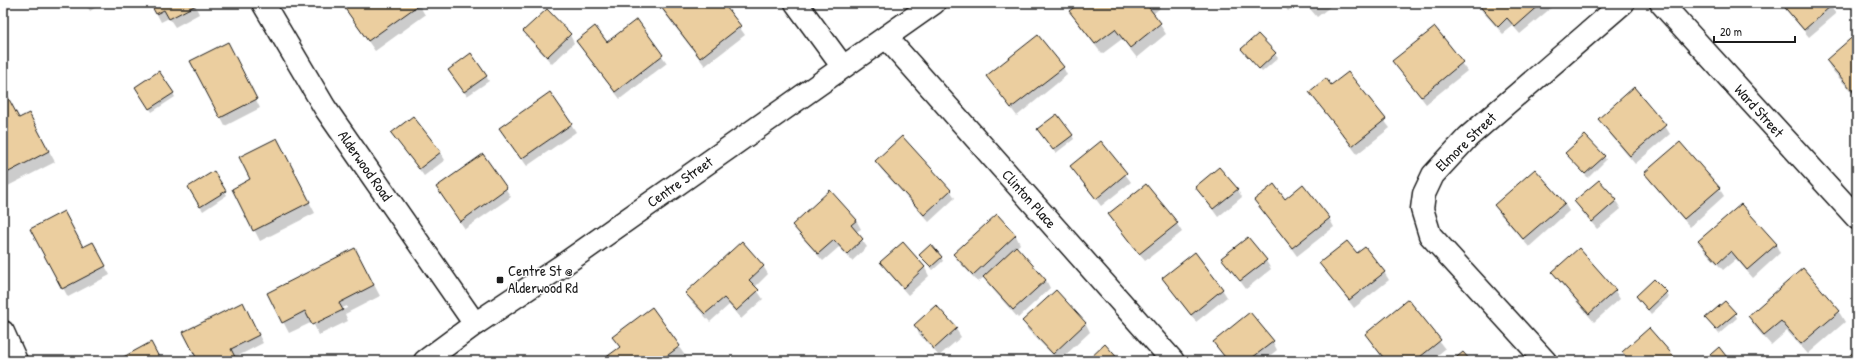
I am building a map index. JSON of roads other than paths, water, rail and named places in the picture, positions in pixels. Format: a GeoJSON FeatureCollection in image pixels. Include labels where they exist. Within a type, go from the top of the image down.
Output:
{"type":"FeatureCollection","features":[{"type":"Feature","properties":{"kind":"street","name":"Alderwood Road"},"geometry":{"type":"LineString","coordinates":[[263,3],[325,108],[475,324]]}},
{"type":"Feature","properties":{"kind":"street"},"geometry":{"type":"LineString","coordinates":[[796,3],[843,67]]}},
{"type":"Feature","properties":{"kind":"street","name":"Centre Street"},"geometry":{"type":"LineString","coordinates":[[425,361],[475,324],[560,267],[934,3]]}},
{"type":"Feature","properties":{"kind":"street","name":"Elmore Street"},"geometry":{"type":"LineString","coordinates":[[1545,361],[1430,235],[1422,209],[1424,194],[1432,175],[1468,136],[1623,3]]}},
{"type":"Feature","properties":{"kind":"street","name":"Ward Street"},"geometry":{"type":"LineString","coordinates":[[1660,3],[1857,218]]}},
{"type":"Feature","properties":{"kind":"street","name":"Clinton Place"},"geometry":{"type":"LineString","coordinates":[[886,37],[1173,361]]}},
{"type":"Feature","properties":{"kind":"street"},"geometry":{"type":"LineString","coordinates":[[3,332],[16,361]]}},
{"type":"Feature","properties":{"kind":"place","name":"Centre St @ Alderwood Rd"},"geometry":{"type":"Point","coordinates":[500,280]}}]}
